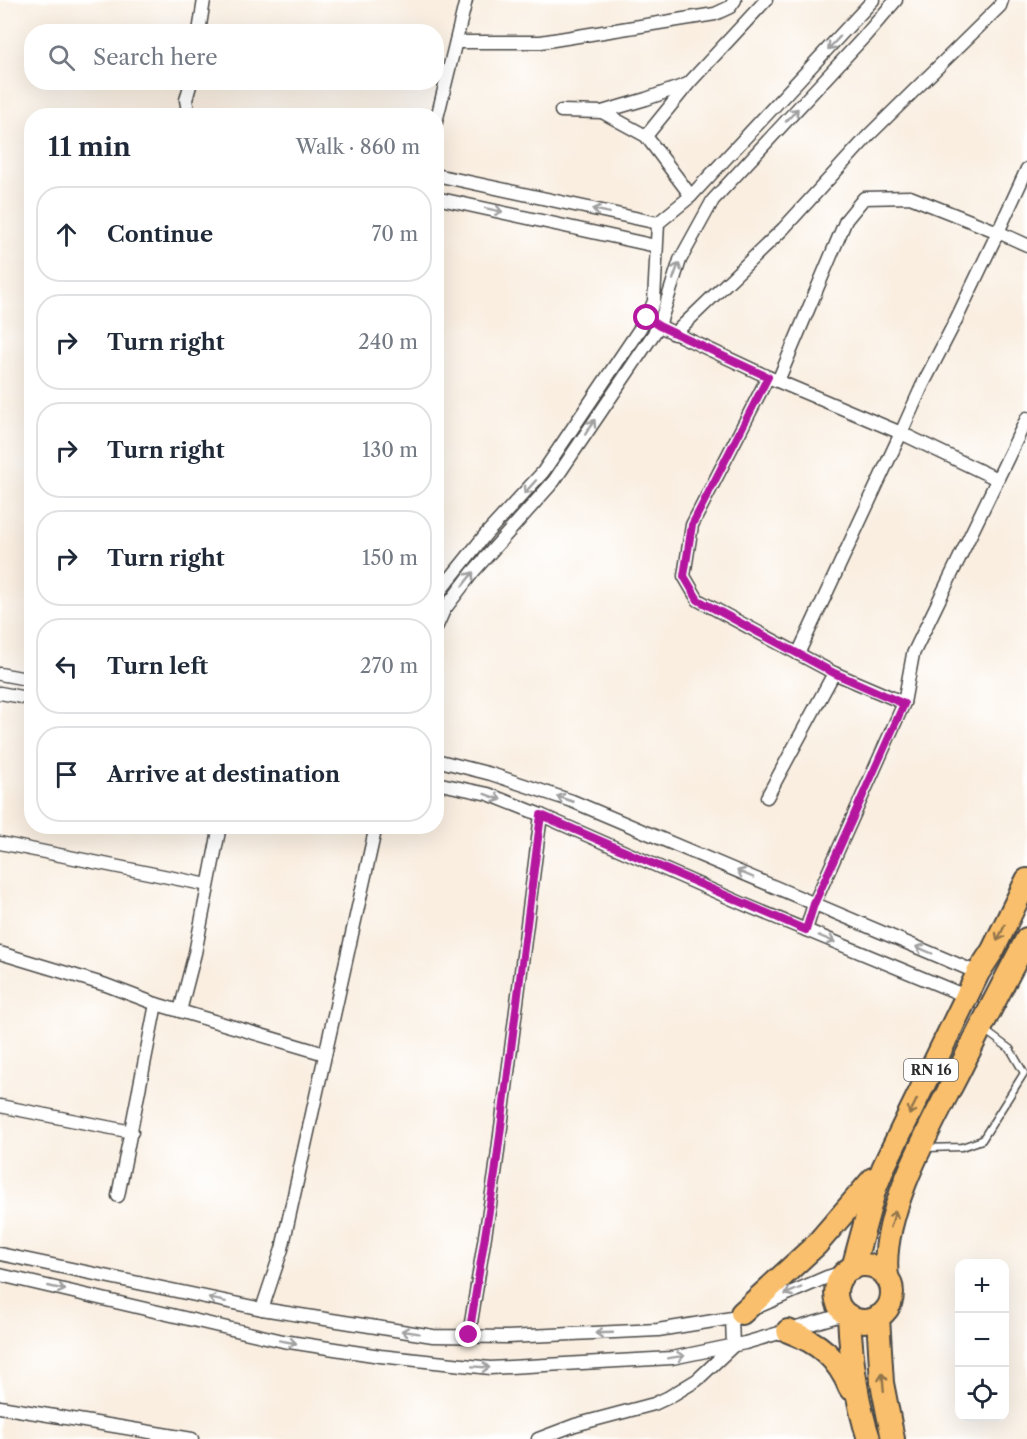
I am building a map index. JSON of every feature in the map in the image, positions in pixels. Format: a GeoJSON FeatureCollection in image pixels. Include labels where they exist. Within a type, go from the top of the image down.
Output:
{"type":"FeatureCollection","features":[{"type":"Feature","properties":{"kind":"highway","name":"RN 16"},"geometry":{"type":"LineString","coordinates":[[850,1269],[884,1166],[978,973],[993,950],[1027,880]]}},
{"type":"Feature","properties":{"kind":"highway","name":"RN 16"},"geometry":{"type":"LineString","coordinates":[[886,1277],[885,1254],[891,1226],[920,1148],[1027,939]]}},
{"type":"Feature","properties":{"kind":"highway"},"geometry":{"type":"LineString","coordinates":[[737,1316],[816,1245],[884,1166]]}},
{"type":"Feature","properties":{"kind":"highway"},"geometry":{"type":"LineString","coordinates":[[860,1266],[873,1267],[886,1277],[891,1287],[891,1299],[887,1309],[878,1317],[861,1321],[847,1315],[838,1304],[836,1292],[839,1281],[850,1269],[860,1266]]}},
{"type":"Feature","properties":{"kind":"highway"},"geometry":{"type":"LineString","coordinates":[[847,1315],[851,1354],[866,1429]]}},
{"type":"Feature","properties":{"kind":"highway"},"geometry":{"type":"LineString","coordinates":[[878,1317],[882,1383],[893,1439]]}},
{"type":"Feature","properties":{"kind":"highway"},"geometry":{"type":"LineString","coordinates":[[788,1331],[808,1338],[833,1357],[845,1376],[866,1429]]}},
{"type":"Feature","properties":{"kind":"street"},"geometry":{"type":"LineString","coordinates":[[200,24],[204,0]]}},
{"type":"Feature","properties":{"kind":"street"},"geometry":{"type":"LineString","coordinates":[[440,108],[466,0]]}},
{"type":"Feature","properties":{"kind":"street"},"geometry":{"type":"LineString","coordinates":[[456,42],[541,42],[715,14],[730,7],[735,0]]}},
{"type":"Feature","properties":{"kind":"street"},"geometry":{"type":"LineString","coordinates":[[646,136],[689,83],[766,0]]}},
{"type":"Feature","properties":{"kind":"street"},"geometry":{"type":"LineString","coordinates":[[444,586],[486,534],[543,472],[647,318],[654,302],[658,223],[691,196],[873,0]]}},
{"type":"Feature","properties":{"kind":"street"},"geometry":{"type":"LineString","coordinates":[[444,610],[473,572],[554,482],[659,326],[680,260],[713,200],[896,0]]}},
{"type":"Feature","properties":{"kind":"street"},"geometry":{"type":"LineString","coordinates":[[674,334],[783,229],[868,135],[1000,6],[1002,0]]}},
{"type":"Feature","properties":{"kind":"street"},"geometry":{"type":"LineString","coordinates":[[561,111],[602,112],[689,83]]}},
{"type":"Feature","properties":{"kind":"street"},"geometry":{"type":"LineString","coordinates":[[188,90],[186,100],[188,108]]}},
{"type":"Feature","properties":{"kind":"street"},"geometry":{"type":"LineString","coordinates":[[602,112],[646,136],[691,196]]}},
{"type":"Feature","properties":{"kind":"street"},"geometry":{"type":"LineString","coordinates":[[798,654],[922,386],[954,324],[1027,169]]}},
{"type":"Feature","properties":{"kind":"street"},"geometry":{"type":"LineString","coordinates":[[444,177],[658,223]]}},
{"type":"Feature","properties":{"kind":"street"},"geometry":{"type":"LineString","coordinates":[[904,704],[834,673],[698,600],[684,576],[692,525],[773,379],[846,220],[864,198],[910,197],[1027,245]]}},
{"type":"Feature","properties":{"kind":"street"},"geometry":{"type":"LineString","coordinates":[[444,200],[656,246]]}},
{"type":"Feature","properties":{"kind":"street"},"geometry":{"type":"LineString","coordinates":[[647,318],[674,334],[773,379],[865,416],[997,479]]}},
{"type":"Feature","properties":{"kind":"street"},"geometry":{"type":"LineString","coordinates":[[806,930],[814,904],[904,704],[913,654],[1027,418]]}},
{"type":"Feature","properties":{"kind":"street"},"geometry":{"type":"LineString","coordinates":[[767,796],[834,673]]}},
{"type":"Feature","properties":{"kind":"street"},"geometry":{"type":"LineString","coordinates":[[0,674],[24,678]]}},
{"type":"Feature","properties":{"kind":"street"},"geometry":{"type":"LineString","coordinates":[[0,693],[24,698]]}},
{"type":"Feature","properties":{"kind":"street"},"geometry":{"type":"LineString","coordinates":[[444,762],[491,774],[572,801],[978,973]]}},
{"type":"Feature","properties":{"kind":"street"},"geometry":{"type":"LineString","coordinates":[[444,785],[488,794],[541,815],[806,930],[968,997]]}},
{"type":"Feature","properties":{"kind":"street"},"geometry":{"type":"LineString","coordinates":[[469,1335],[495,1174],[541,815]]}},
{"type":"Feature","properties":{"kind":"street"},"geometry":{"type":"LineString","coordinates":[[180,1011],[218,834]]}},
{"type":"Feature","properties":{"kind":"street"},"geometry":{"type":"LineString","coordinates":[[262,1309],[282,1249],[374,834]]}},
{"type":"Feature","properties":{"kind":"street"},"geometry":{"type":"LineString","coordinates":[[0,843],[208,885]]}},
{"type":"Feature","properties":{"kind":"street"},"geometry":{"type":"LineString","coordinates":[[0,953],[106,985],[156,1004],[325,1054]]}},
{"type":"Feature","properties":{"kind":"street"},"geometry":{"type":"LineString","coordinates":[[118,1196],[156,1004]]}},
{"type":"Feature","properties":{"kind":"street"},"geometry":{"type":"LineString","coordinates":[[0,1106],[132,1132]]}},
{"type":"Feature","properties":{"kind":"street"},"geometry":{"type":"LineString","coordinates":[[0,1254],[262,1309],[433,1336],[507,1337],[658,1330],[737,1316],[826,1277],[850,1269]]}},
{"type":"Feature","properties":{"kind":"street"},"geometry":{"type":"LineString","coordinates":[[0,1275],[283,1341],[489,1368],[672,1358],[733,1346],[847,1315]]}},
{"type":"Feature","properties":{"kind":"street"},"geometry":{"type":"LineString","coordinates":[[538,1439],[575,1425],[654,1404],[697,1380],[733,1346],[737,1316]]}},
{"type":"Feature","properties":{"kind":"street"},"geometry":{"type":"LineString","coordinates":[[0,1407],[192,1439]]}},
{"type":"Feature","properties":{"kind":"lane"},"geometry":{"type":"LineString","coordinates":[[920,1148],[962,1147],[982,1140],[1024,1073],[1010,1049],[981,1028]]}},
{"type":"Feature","properties":{"kind":"route"},"geometry":{"type":"LineString","coordinates":[[469,1335],[495,1174],[541,815],[806,930],[814,904],[904,704],[834,673],[698,600],[684,576],[692,525],[768,377],[659,326],[647,318]]}}]}
